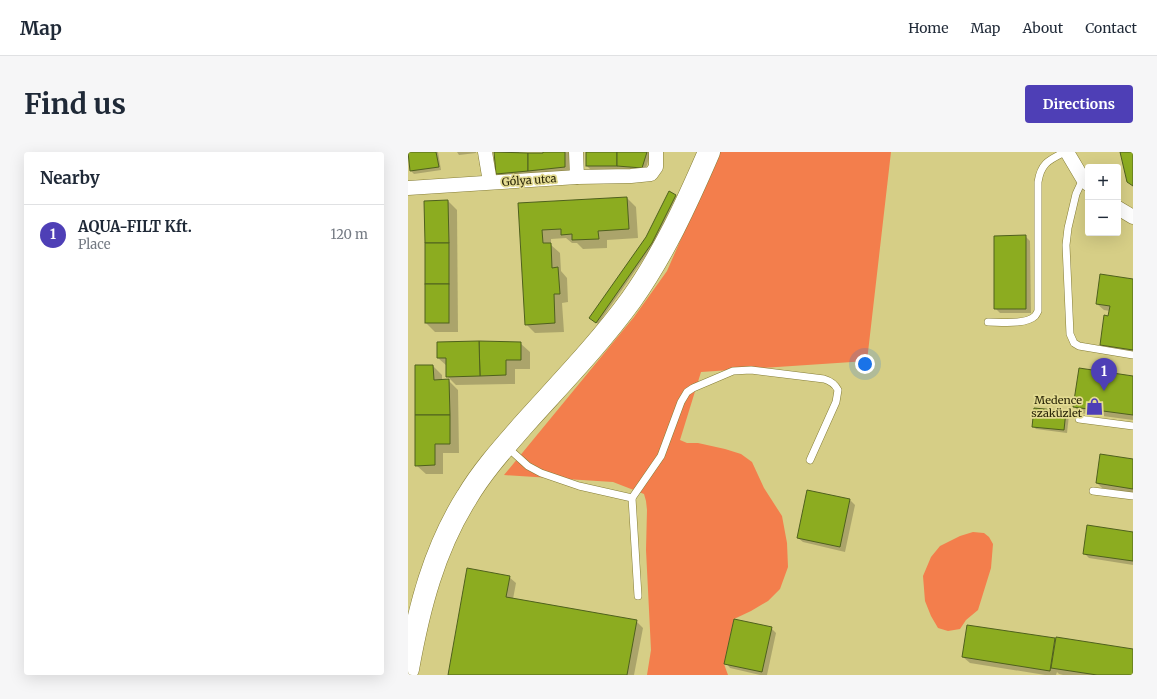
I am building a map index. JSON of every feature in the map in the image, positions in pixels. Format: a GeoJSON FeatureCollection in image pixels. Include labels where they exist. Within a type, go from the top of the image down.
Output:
{"type":"FeatureCollection","features":[{"type":"Feature","properties":{"kind":"main road"},"geometry":{"type":"LineString","coordinates":[[408,669],[420,609],[432,567],[448,531],[467,496],[505,445],[602,338],[631,300],[657,260],[709,152]]}},
{"type":"Feature","properties":{"kind":"street"},"geometry":{"type":"LineString","coordinates":[[486,152],[490,182]]}},
{"type":"Feature","properties":{"kind":"street"},"geometry":{"type":"LineString","coordinates":[[576,152],[577,177]]}},
{"type":"Feature","properties":{"kind":"street","name":"Gólya utca"},"geometry":{"type":"LineString","coordinates":[[408,188],[490,182],[651,174],[656,167],[656,152]]}},
{"type":"Feature","properties":{"kind":"street"},"geometry":{"type":"LineString","coordinates":[[1066,152],[1085,182]]}},
{"type":"Feature","properties":{"kind":"street"},"geometry":{"type":"LineString","coordinates":[[1121,210],[1133,217]]}},
{"type":"Feature","properties":{"kind":"lane"},"geometry":{"type":"LineString","coordinates":[[988,322],[1024,322],[1035,316],[1038,311],[1038,182],[1040,172],[1044,165],[1066,152]]}},
{"type":"Feature","properties":{"kind":"lane"},"geometry":{"type":"LineString","coordinates":[[1085,182],[1076,194],[1068,228],[1066,245],[1070,334],[1074,343],[1079,346],[1133,355]]}},
{"type":"Feature","properties":{"kind":"lane"},"geometry":{"type":"LineString","coordinates":[[638,596],[632,498],[661,456],[681,402],[687,392],[733,371],[751,370],[830,380],[838,390],[836,402],[810,460]]}},
{"type":"Feature","properties":{"kind":"lane"},"geometry":{"type":"LineString","coordinates":[[1079,418],[1133,426]]}},
{"type":"Feature","properties":{"kind":"lane"},"geometry":{"type":"LineString","coordinates":[[505,445],[528,466],[541,473],[579,486],[632,498]]}},
{"type":"Feature","properties":{"kind":"lane"},"geometry":{"type":"LineString","coordinates":[[1092,491],[1133,496]]}},
{"type":"Feature","properties":{"kind":"shaded area"},"geometry":{"type":"Polygon","coordinates":[[[719,152],[891,152],[867,361],[701,372],[680,440],[687,443],[698,443],[725,449],[741,454],[752,462],[764,488],[782,516],[787,543],[788,567],[780,589],[768,601],[734,619],[724,664],[728,675],[647,675],[651,650],[646,550],[647,510],[644,494],[613,482],[504,475],[634,317],[667,271],[719,152]]]}},
{"type":"Feature","properties":{"kind":"shaded area"},"geometry":{"type":"Polygon","coordinates":[[[973,532],[984,533],[989,537],[993,544],[991,568],[978,610],[966,620],[960,629],[948,631],[938,628],[925,601],[923,576],[931,557],[940,546],[960,536],[973,532]]]}},
{"type":"Feature","properties":{"kind":"building"},"geometry":{"type":"Polygon","coordinates":[[[408,152],[436,152],[439,167],[410,171],[408,152]]]}},
{"type":"Feature","properties":{"kind":"building"},"geometry":{"type":"Polygon","coordinates":[[[494,152],[528,153],[528,171],[496,174],[494,152]]]}},
{"type":"Feature","properties":{"kind":"building"},"geometry":{"type":"Polygon","coordinates":[[[565,152],[565,167],[528,171],[528,153],[565,152]]]}},
{"type":"Feature","properties":{"kind":"building"},"geometry":{"type":"Polygon","coordinates":[[[586,152],[617,152],[617,166],[586,166],[586,152]]]}},
{"type":"Feature","properties":{"kind":"building"},"geometry":{"type":"Polygon","coordinates":[[[617,152],[647,152],[642,168],[617,166],[617,152]]]}},
{"type":"Feature","properties":{"kind":"building"},"geometry":{"type":"Polygon","coordinates":[[[1120,152],[1133,152],[1133,186],[1127,182],[1120,152]]]}},
{"type":"Feature","properties":{"kind":"building"},"geometry":{"type":"Polygon","coordinates":[[[669,191],[676,195],[652,243],[596,323],[589,318],[646,237],[669,191]]]}},
{"type":"Feature","properties":{"kind":"building"},"geometry":{"type":"Polygon","coordinates":[[[627,197],[629,229],[598,231],[599,239],[572,240],[572,234],[561,235],[561,229],[542,230],[543,243],[551,243],[552,268],[558,267],[560,294],[554,294],[555,323],[525,325],[518,203],[627,197]]]}},
{"type":"Feature","properties":{"kind":"building"},"geometry":{"type":"Polygon","coordinates":[[[448,200],[449,243],[425,243],[424,201],[448,200]]]}},
{"type":"Feature","properties":{"kind":"building"},"geometry":{"type":"Polygon","coordinates":[[[1026,235],[1026,309],[994,309],[994,236],[1026,235]]]}},
{"type":"Feature","properties":{"kind":"building"},"geometry":{"type":"Polygon","coordinates":[[[425,243],[449,243],[449,284],[425,284],[425,243]]]}},
{"type":"Feature","properties":{"kind":"building"},"geometry":{"type":"Polygon","coordinates":[[[1100,274],[1133,279],[1133,350],[1100,345],[1104,315],[1108,316],[1110,306],[1096,304],[1100,274]]]}},
{"type":"Feature","properties":{"kind":"building"},"geometry":{"type":"Polygon","coordinates":[[[425,284],[449,284],[449,323],[425,323],[425,284]]]}},
{"type":"Feature","properties":{"kind":"building"},"geometry":{"type":"Polygon","coordinates":[[[479,341],[521,342],[521,360],[506,360],[506,375],[480,376],[479,341]]]}},
{"type":"Feature","properties":{"kind":"building"},"geometry":{"type":"Polygon","coordinates":[[[479,341],[480,376],[446,377],[446,358],[437,358],[437,342],[479,341]]]}},
{"type":"Feature","properties":{"kind":"building"},"geometry":{"type":"Polygon","coordinates":[[[415,365],[433,365],[434,380],[449,379],[450,415],[415,415],[415,365]]]}},
{"type":"Feature","properties":{"kind":"building"},"geometry":{"type":"Polygon","coordinates":[[[1079,368],[1133,376],[1133,415],[1073,407],[1079,368]]]}},
{"type":"Feature","properties":{"kind":"building"},"geometry":{"type":"Polygon","coordinates":[[[1034,408],[1066,411],[1064,430],[1032,427],[1034,408]]]}},
{"type":"Feature","properties":{"kind":"building"},"geometry":{"type":"Polygon","coordinates":[[[415,415],[450,415],[450,444],[435,444],[435,465],[415,466],[415,415]]]}},
{"type":"Feature","properties":{"kind":"building"},"geometry":{"type":"Polygon","coordinates":[[[1100,454],[1133,459],[1133,489],[1096,483],[1100,454]]]}},
{"type":"Feature","properties":{"kind":"building"},"geometry":{"type":"Polygon","coordinates":[[[807,490],[850,499],[840,547],[797,538],[807,490]]]}},
{"type":"Feature","properties":{"kind":"building"},"geometry":{"type":"Polygon","coordinates":[[[1087,525],[1133,532],[1133,561],[1083,554],[1087,525]]]}},
{"type":"Feature","properties":{"kind":"building"},"geometry":{"type":"Polygon","coordinates":[[[467,568],[510,576],[506,597],[637,620],[627,675],[448,675],[467,568]]]}},
{"type":"Feature","properties":{"kind":"building"},"geometry":{"type":"Polygon","coordinates":[[[734,619],[772,627],[762,672],[724,664],[734,619]]]}},
{"type":"Feature","properties":{"kind":"building"},"geometry":{"type":"Polygon","coordinates":[[[967,625],[1055,638],[1050,671],[962,657],[967,625]]]}},
{"type":"Feature","properties":{"kind":"building"},"geometry":{"type":"Polygon","coordinates":[[[1056,637],[1133,649],[1133,675],[1097,675],[1051,668],[1056,637]]]}},
{"type":"Feature","properties":{"kind":"place","name":"AQUA-FILT Kft."},"geometry":{"type":"Point","coordinates":[1104,391]}},
{"type":"Feature","properties":{"kind":"place","name":"Medence szaküzlet"},"geometry":{"type":"Point","coordinates":[1095,406]}}]}
